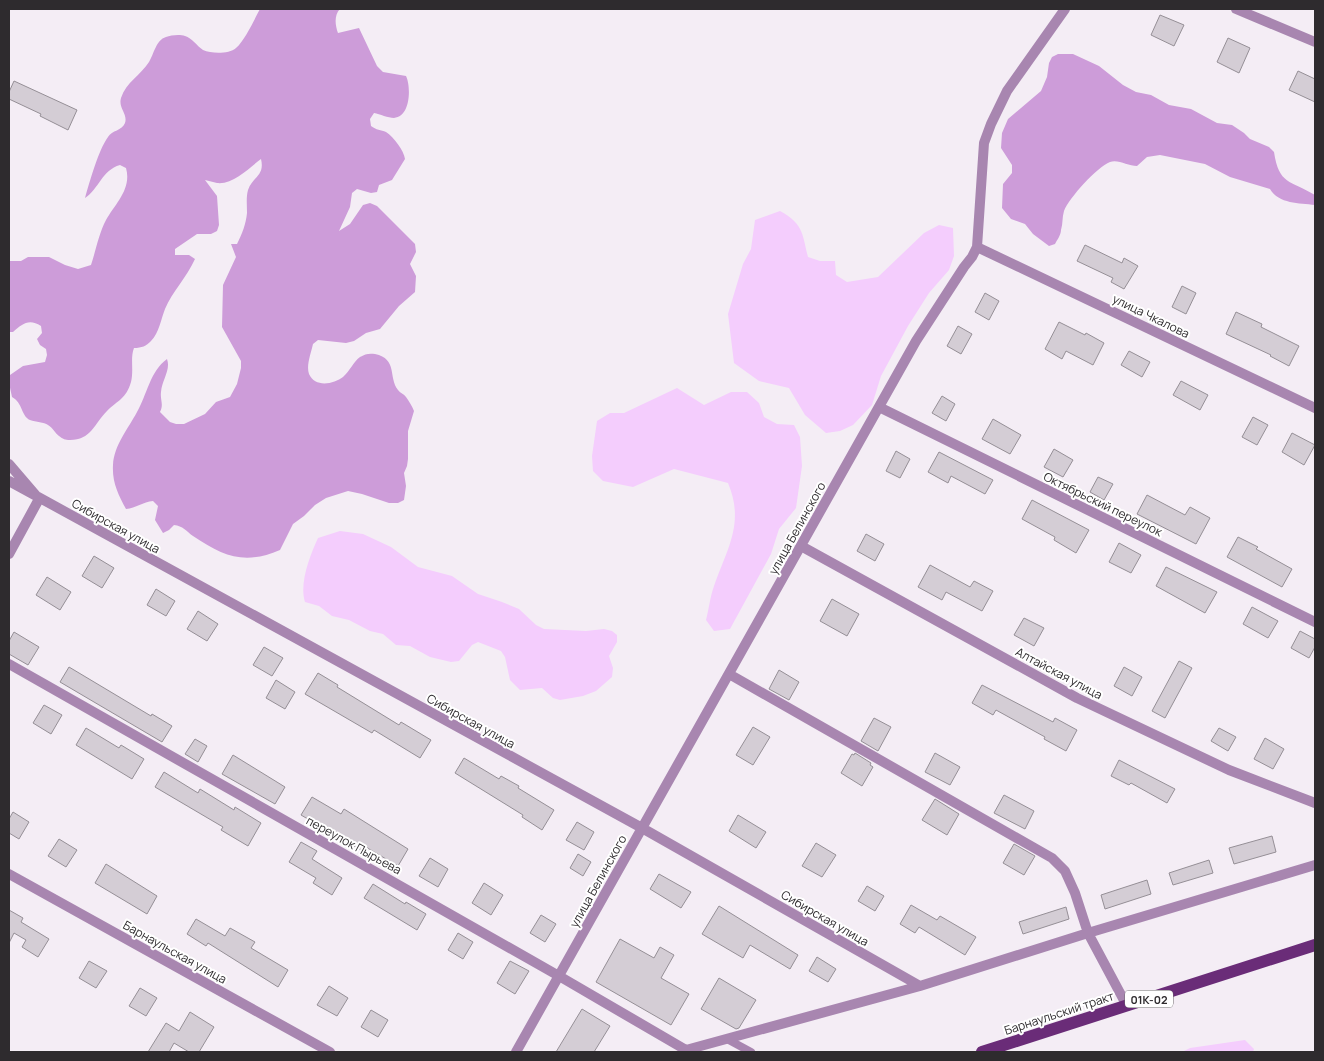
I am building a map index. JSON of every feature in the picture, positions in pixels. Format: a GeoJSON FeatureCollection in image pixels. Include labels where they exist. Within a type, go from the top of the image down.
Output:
{"type":"FeatureCollection","features":[{"type":"Feature","properties":{"kind":"main road","name":"Барнаульский тракт"},"geometry":{"type":"LineString","coordinates":[[982,1052],[1315,945]]}},
{"type":"Feature","properties":{"kind":"street"},"geometry":{"type":"LineString","coordinates":[[977,247],[984,143],[1007,91],[1064,9]]}},
{"type":"Feature","properties":{"kind":"street"},"geometry":{"type":"LineString","coordinates":[[1236,9],[1315,42]]}},
{"type":"Feature","properties":{"kind":"street","name":"улица Белинского"},"geometry":{"type":"LineString","coordinates":[[516,1052],[916,341],[977,247]]}},
{"type":"Feature","properties":{"kind":"street","name":"улица Чкалова"},"geometry":{"type":"LineString","coordinates":[[977,247],[1315,408]]}},
{"type":"Feature","properties":{"kind":"street","name":"Октябрьский переулок"},"geometry":{"type":"LineString","coordinates":[[879,407],[1315,622]]}},
{"type":"Feature","properties":{"kind":"street"},"geometry":{"type":"LineString","coordinates":[[9,464],[39,498],[9,554]]}},
{"type":"Feature","properties":{"kind":"street","name":"Сибирская улица"},"geometry":{"type":"LineString","coordinates":[[9,481],[642,828],[920,986]]}},
{"type":"Feature","properties":{"kind":"street","name":"Алтайская улица"},"geometry":{"type":"LineString","coordinates":[[801,546],[1077,698],[1229,770],[1315,803]]}},
{"type":"Feature","properties":{"kind":"street","name":"переулок Пырьева"},"geometry":{"type":"LineString","coordinates":[[9,664],[686,1050],[727,1039]]}},
{"type":"Feature","properties":{"kind":"street"},"geometry":{"type":"LineString","coordinates":[[728,674],[1052,858],[1065,871],[1075,893],[1088,933],[1127,1006]]}},
{"type":"Feature","properties":{"kind":"street"},"geometry":{"type":"LineString","coordinates":[[727,1039],[920,986],[1315,865]]}},
{"type":"Feature","properties":{"kind":"street","name":"Барнаульская улица"},"geometry":{"type":"LineString","coordinates":[[9,874],[330,1052]]}},
{"type":"Feature","properties":{"kind":"lane"},"geometry":{"type":"LineString","coordinates":[[727,1039],[751,1052]]}},
{"type":"Feature","properties":{"kind":"shaded area"},"geometry":{"type":"Polygon","coordinates":[[[260,9],[340,9],[336,20],[338,33],[359,28],[377,66],[383,72],[406,76],[408,81],[407,107],[400,116],[394,118],[374,113],[370,119],[371,126],[389,134],[403,152],[405,159],[392,180],[379,185],[377,192],[371,193],[357,189],[352,193],[350,207],[339,231],[350,224],[363,205],[370,203],[377,206],[415,244],[416,252],[410,264],[416,276],[415,292],[399,306],[380,329],[366,333],[354,341],[346,343],[318,340],[313,344],[308,367],[309,374],[316,381],[330,383],[343,377],[355,361],[362,356],[375,354],[382,356],[390,364],[395,385],[406,397],[414,411],[408,431],[408,459],[404,473],[406,486],[404,500],[398,503],[389,503],[348,491],[326,498],[293,524],[280,550],[267,555],[245,558],[225,554],[174,525],[163,533],[155,520],[158,506],[153,501],[126,509],[116,488],[113,477],[113,465],[119,444],[153,377],[161,364],[167,359],[168,367],[162,388],[162,407],[160,412],[170,422],[184,424],[205,414],[216,402],[230,397],[237,384],[241,361],[222,327],[223,285],[236,257],[231,244],[237,244],[244,229],[248,190],[260,173],[261,159],[241,175],[229,181],[217,183],[205,180],[217,196],[219,225],[217,231],[211,234],[197,234],[175,249],[175,255],[189,255],[195,259],[168,303],[154,338],[146,345],[134,348],[132,378],[127,392],[107,411],[92,430],[83,437],[70,440],[64,439],[46,424],[30,420],[12,397],[9,383],[10,375],[23,366],[45,362],[47,355],[46,349],[40,345],[37,339],[42,333],[41,326],[29,322],[13,332],[9,332],[9,261],[21,261],[28,257],[49,257],[78,269],[91,265],[99,236],[122,196],[127,183],[126,168],[120,165],[114,167],[85,198],[104,143],[110,135],[124,126],[126,120],[120,102],[126,87],[146,67],[160,41],[168,36],[183,35],[190,38],[203,50],[216,53],[233,50],[243,40],[260,9]]]}},
{"type":"Feature","properties":{"kind":"shaded area"},"geometry":{"type":"Polygon","coordinates":[[[1058,54],[1073,54],[1099,66],[1123,85],[1136,92],[1151,95],[1169,105],[1191,109],[1217,123],[1232,125],[1250,139],[1269,147],[1274,152],[1279,171],[1292,184],[1315,195],[1315,205],[1284,200],[1279,198],[1270,189],[1230,177],[1205,164],[1160,155],[1147,157],[1137,166],[1113,161],[1098,170],[1071,199],[1064,211],[1060,236],[1055,244],[1049,246],[1033,234],[1025,224],[1011,219],[1002,208],[1003,184],[1012,173],[1012,165],[1001,148],[1002,133],[1008,119],[1041,91],[1047,77],[1049,63],[1052,57],[1058,54]]]}},
{"type":"Feature","properties":{"kind":"shaded area"},"geometry":{"type":"Polygon","coordinates":[[[780,211],[793,220],[800,229],[808,257],[820,261],[835,261],[836,275],[847,282],[878,277],[924,233],[939,225],[953,228],[954,256],[949,270],[929,293],[908,326],[881,376],[872,405],[853,425],[840,431],[826,433],[805,415],[789,388],[759,381],[734,363],[728,314],[743,264],[751,249],[755,220],[780,211]]]}},
{"type":"Feature","properties":{"kind":"shaded area"},"geometry":{"type":"Polygon","coordinates":[[[677,388],[704,405],[731,392],[747,392],[759,403],[764,417],[777,424],[794,425],[800,437],[802,466],[796,508],[779,529],[771,554],[730,629],[714,631],[706,620],[713,590],[732,536],[735,511],[728,483],[674,469],[633,487],[603,481],[593,471],[592,456],[597,421],[610,413],[624,413],[677,388]]]}},
{"type":"Feature","properties":{"kind":"shaded area"},"geometry":{"type":"Polygon","coordinates":[[[340,531],[363,534],[391,547],[418,567],[452,576],[478,594],[519,609],[536,625],[544,629],[586,631],[604,629],[612,631],[617,635],[617,642],[609,656],[613,668],[612,677],[596,691],[583,696],[560,700],[553,698],[542,688],[520,690],[510,680],[505,657],[501,651],[478,642],[472,645],[459,661],[451,662],[430,657],[410,646],[396,645],[383,634],[370,631],[349,620],[332,616],[319,606],[305,602],[304,578],[318,538],[340,531]]]}},
{"type":"Feature","properties":{"kind":"shaded area"},"geometry":{"type":"Polygon","coordinates":[[[1245,1040],[1254,1049],[1253,1052],[1182,1052],[1190,1048],[1245,1040]]]}},
{"type":"Feature","properties":{"kind":"building"},"geometry":{"type":"Polygon","coordinates":[[[1160,15],[1184,25],[1174,46],[1151,35],[1160,15]]]}},
{"type":"Feature","properties":{"kind":"building"},"geometry":{"type":"Polygon","coordinates":[[[1228,38],[1250,48],[1239,73],[1217,62],[1228,38]]]}},
{"type":"Feature","properties":{"kind":"building"},"geometry":{"type":"Polygon","coordinates":[[[1298,71],[1315,79],[1315,102],[1289,90],[1298,71]]]}},
{"type":"Feature","properties":{"kind":"building"},"geometry":{"type":"Polygon","coordinates":[[[14,81],[77,110],[68,130],[40,116],[41,114],[9,99],[9,92],[14,81]]]}},
{"type":"Feature","properties":{"kind":"building"},"geometry":{"type":"Polygon","coordinates":[[[1085,245],[1122,263],[1124,258],[1138,266],[1124,289],[1111,282],[1113,278],[1077,261],[1085,245]]]}},
{"type":"Feature","properties":{"kind":"building"},"geometry":{"type":"Polygon","coordinates":[[[1182,286],[1196,293],[1186,314],[1172,307],[1182,286]]]}},
{"type":"Feature","properties":{"kind":"building"},"geometry":{"type":"Polygon","coordinates":[[[985,293],[999,301],[989,320],[975,312],[985,293]]]}},
{"type":"Feature","properties":{"kind":"building"},"geometry":{"type":"Polygon","coordinates":[[[1236,312],[1262,324],[1261,327],[1299,346],[1289,366],[1271,355],[1226,334],[1236,312]]]}},
{"type":"Feature","properties":{"kind":"building"},"geometry":{"type":"Polygon","coordinates":[[[1059,322],[1104,343],[1093,365],[1066,351],[1062,359],[1045,349],[1059,322]]]}},
{"type":"Feature","properties":{"kind":"building"},"geometry":{"type":"Polygon","coordinates":[[[958,326],[972,334],[961,354],[947,346],[958,326]]]}},
{"type":"Feature","properties":{"kind":"building"},"geometry":{"type":"Polygon","coordinates":[[[1129,351],[1150,362],[1142,377],[1121,365],[1129,351]]]}},
{"type":"Feature","properties":{"kind":"building"},"geometry":{"type":"Polygon","coordinates":[[[1181,381],[1208,395],[1200,410],[1173,395],[1181,381]]]}},
{"type":"Feature","properties":{"kind":"building"},"geometry":{"type":"Polygon","coordinates":[[[942,396],[955,404],[946,421],[932,413],[942,396]]]}},
{"type":"Feature","properties":{"kind":"building"},"geometry":{"type":"Polygon","coordinates":[[[1253,417],[1268,425],[1257,445],[1242,437],[1253,417]]]}},
{"type":"Feature","properties":{"kind":"building"},"geometry":{"type":"Polygon","coordinates":[[[993,419],[1021,435],[1010,454],[982,439],[993,419]]]}},
{"type":"Feature","properties":{"kind":"building"},"geometry":{"type":"Polygon","coordinates":[[[1292,433],[1315,445],[1304,465],[1282,452],[1292,433]]]}},
{"type":"Feature","properties":{"kind":"building"},"geometry":{"type":"Polygon","coordinates":[[[1054,449],[1073,460],[1063,477],[1044,467],[1054,449]]]}},
{"type":"Feature","properties":{"kind":"building"},"geometry":{"type":"Polygon","coordinates":[[[896,451],[910,459],[900,478],[886,471],[896,451]]]}},
{"type":"Feature","properties":{"kind":"building"},"geometry":{"type":"Polygon","coordinates":[[[939,452],[993,480],[985,494],[951,476],[948,483],[928,472],[939,452]]]}},
{"type":"Feature","properties":{"kind":"building"},"geometry":{"type":"Polygon","coordinates":[[[1098,477],[1113,484],[1104,500],[1090,492],[1098,477]]]}},
{"type":"Feature","properties":{"kind":"building"},"geometry":{"type":"Polygon","coordinates":[[[1147,495],[1185,515],[1190,507],[1210,518],[1196,544],[1137,514],[1147,495]]]}},
{"type":"Feature","properties":{"kind":"building"},"geometry":{"type":"Polygon","coordinates":[[[1032,500],[1089,530],[1076,553],[1054,540],[1055,537],[1022,519],[1032,500]]]}},
{"type":"Feature","properties":{"kind":"building"},"geometry":{"type":"Polygon","coordinates":[[[866,534],[884,544],[875,561],[857,551],[866,534]]]}},
{"type":"Feature","properties":{"kind":"building"},"geometry":{"type":"Polygon","coordinates":[[[1238,537],[1258,547],[1256,549],[1292,569],[1282,587],[1227,557],[1238,537]]]}},
{"type":"Feature","properties":{"kind":"building"},"geometry":{"type":"Polygon","coordinates":[[[1119,543],[1141,555],[1131,573],[1109,562],[1119,543]]]}},
{"type":"Feature","properties":{"kind":"building"},"geometry":{"type":"Polygon","coordinates":[[[94,556],[114,568],[102,588],[82,576],[94,556]]]}},
{"type":"Feature","properties":{"kind":"building"},"geometry":{"type":"Polygon","coordinates":[[[930,565],[970,587],[974,581],[993,591],[982,611],[946,592],[942,600],[918,587],[930,565]]]}},
{"type":"Feature","properties":{"kind":"building"},"geometry":{"type":"Polygon","coordinates":[[[1166,567],[1217,592],[1205,613],[1156,586],[1166,567]]]}},
{"type":"Feature","properties":{"kind":"building"},"geometry":{"type":"Polygon","coordinates":[[[47,577],[71,592],[60,610],[36,595],[47,577]]]}},
{"type":"Feature","properties":{"kind":"building"},"geometry":{"type":"Polygon","coordinates":[[[156,589],[175,601],[166,616],[147,605],[156,589]]]}},
{"type":"Feature","properties":{"kind":"building"},"geometry":{"type":"Polygon","coordinates":[[[832,599],[859,614],[847,636],[820,621],[832,599]]]}},
{"type":"Feature","properties":{"kind":"building"},"geometry":{"type":"Polygon","coordinates":[[[1252,607],[1278,621],[1268,638],[1243,624],[1252,607]]]}},
{"type":"Feature","properties":{"kind":"building"},"geometry":{"type":"Polygon","coordinates":[[[198,611],[218,624],[207,641],[187,629],[198,611]]]}},
{"type":"Feature","properties":{"kind":"building"},"geometry":{"type":"Polygon","coordinates":[[[1024,618],[1044,628],[1034,646],[1014,635],[1024,618]]]}},
{"type":"Feature","properties":{"kind":"building"},"geometry":{"type":"Polygon","coordinates":[[[1300,631],[1315,639],[1315,647],[1309,658],[1291,648],[1300,631]]]}},
{"type":"Feature","properties":{"kind":"building"},"geometry":{"type":"Polygon","coordinates":[[[14,632],[39,647],[28,665],[9,654],[9,641],[14,632]]]}},
{"type":"Feature","properties":{"kind":"building"},"geometry":{"type":"Polygon","coordinates":[[[264,647],[283,658],[272,676],[253,665],[264,647]]]}},
{"type":"Feature","properties":{"kind":"building"},"geometry":{"type":"Polygon","coordinates":[[[1179,661],[1192,668],[1165,718],[1152,711],[1179,661]]]}},
{"type":"Feature","properties":{"kind":"building"},"geometry":{"type":"Polygon","coordinates":[[[69,667],[151,716],[152,714],[172,726],[162,742],[60,682],[69,667]]]}},
{"type":"Feature","properties":{"kind":"building"},"geometry":{"type":"Polygon","coordinates":[[[1124,667],[1142,677],[1132,696],[1114,686],[1124,667]]]}},
{"type":"Feature","properties":{"kind":"building"},"geometry":{"type":"Polygon","coordinates":[[[779,670],[799,682],[789,700],[769,689],[779,670]]]}},
{"type":"Feature","properties":{"kind":"building"},"geometry":{"type":"Polygon","coordinates":[[[318,673],[338,685],[337,687],[399,725],[401,722],[431,740],[420,758],[374,730],[372,733],[305,694],[318,673]]]}},
{"type":"Feature","properties":{"kind":"building"},"geometry":{"type":"Polygon","coordinates":[[[276,680],[295,692],[285,709],[266,698],[276,680]]]}},
{"type":"Feature","properties":{"kind":"building"},"geometry":{"type":"Polygon","coordinates":[[[982,685],[1053,722],[1055,718],[1077,730],[1066,751],[996,710],[993,715],[972,703],[982,685]]]}},
{"type":"Feature","properties":{"kind":"building"},"geometry":{"type":"Polygon","coordinates":[[[44,705],[62,715],[51,734],[33,723],[44,705]]]}},
{"type":"Feature","properties":{"kind":"building"},"geometry":{"type":"Polygon","coordinates":[[[874,718],[891,727],[878,751],[861,741],[874,718]]]}},
{"type":"Feature","properties":{"kind":"building"},"geometry":{"type":"Polygon","coordinates":[[[753,727],[770,737],[753,765],[736,755],[753,727]]]}},
{"type":"Feature","properties":{"kind":"building"},"geometry":{"type":"Polygon","coordinates":[[[86,728],[119,748],[121,745],[144,759],[132,779],[76,745],[86,728]]]}},
{"type":"Feature","properties":{"kind":"building"},"geometry":{"type":"Polygon","coordinates":[[[1219,728],[1236,737],[1228,751],[1211,741],[1219,728]]]}},
{"type":"Feature","properties":{"kind":"building"},"geometry":{"type":"Polygon","coordinates":[[[1265,738],[1284,749],[1273,769],[1254,759],[1265,738]]]}},
{"type":"Feature","properties":{"kind":"building"},"geometry":{"type":"Polygon","coordinates":[[[195,739],[207,746],[198,762],[185,754],[195,739]]]}},
{"type":"Feature","properties":{"kind":"building"},"geometry":{"type":"Polygon","coordinates":[[[855,753],[871,763],[870,765],[873,767],[862,786],[841,773],[852,754],[854,755],[855,753]]]}},
{"type":"Feature","properties":{"kind":"building"},"geometry":{"type":"Polygon","coordinates":[[[935,753],[960,767],[950,785],[925,772],[935,753]]]}},
{"type":"Feature","properties":{"kind":"building"},"geometry":{"type":"Polygon","coordinates":[[[233,755],[285,787],[275,804],[222,774],[233,755]]]}},
{"type":"Feature","properties":{"kind":"building"},"geometry":{"type":"Polygon","coordinates":[[[464,758],[499,779],[501,776],[519,786],[518,788],[554,810],[542,830],[522,817],[523,815],[455,773],[464,758]]]}},
{"type":"Feature","properties":{"kind":"building"},"geometry":{"type":"Polygon","coordinates":[[[1119,760],[1175,789],[1167,803],[1131,783],[1129,785],[1111,776],[1119,760]]]}},
{"type":"Feature","properties":{"kind":"building"},"geometry":{"type":"Polygon","coordinates":[[[164,772],[198,793],[200,789],[234,810],[235,807],[261,823],[248,846],[221,830],[223,827],[155,787],[164,772]]]}},
{"type":"Feature","properties":{"kind":"building"},"geometry":{"type":"Polygon","coordinates":[[[1004,795],[1034,811],[1025,829],[994,813],[1004,795]]]}},
{"type":"Feature","properties":{"kind":"building"},"geometry":{"type":"Polygon","coordinates":[[[312,797],[341,814],[344,809],[408,849],[398,866],[364,846],[361,850],[301,815],[312,797]]]}},
{"type":"Feature","properties":{"kind":"building"},"geometry":{"type":"Polygon","coordinates":[[[935,799],[959,814],[947,835],[922,820],[935,799]]]}},
{"type":"Feature","properties":{"kind":"building"},"geometry":{"type":"Polygon","coordinates":[[[13,812],[29,822],[19,839],[9,833],[9,819],[13,812]]]}},
{"type":"Feature","properties":{"kind":"building"},"geometry":{"type":"Polygon","coordinates":[[[738,815],[766,832],[756,848],[729,831],[738,815]]]}},
{"type":"Feature","properties":{"kind":"building"},"geometry":{"type":"Polygon","coordinates":[[[577,822],[594,832],[584,850],[566,840],[577,822]]]}},
{"type":"Feature","properties":{"kind":"building"},"geometry":{"type":"Polygon","coordinates":[[[1272,836],[1276,852],[1234,864],[1229,848],[1272,836]]]}},
{"type":"Feature","properties":{"kind":"building"},"geometry":{"type":"Polygon","coordinates":[[[59,839],[77,850],[66,867],[48,856],[59,839]]]}},
{"type":"Feature","properties":{"kind":"building"},"geometry":{"type":"Polygon","coordinates":[[[301,842],[317,851],[312,859],[342,878],[332,895],[313,883],[316,878],[289,862],[301,842]]]}},
{"type":"Feature","properties":{"kind":"building"},"geometry":{"type":"Polygon","coordinates":[[[816,843],[836,855],[822,877],[802,866],[816,843]]]}},
{"type":"Feature","properties":{"kind":"building"},"geometry":{"type":"Polygon","coordinates":[[[1014,844],[1035,856],[1024,875],[1003,863],[1014,844]]]}},
{"type":"Feature","properties":{"kind":"building"},"geometry":{"type":"Polygon","coordinates":[[[578,854],[591,862],[583,876],[570,868],[578,854]]]}},
{"type":"Feature","properties":{"kind":"building"},"geometry":{"type":"Polygon","coordinates":[[[430,858],[448,869],[438,887],[419,876],[430,858]]]}},
{"type":"Feature","properties":{"kind":"building"},"geometry":{"type":"Polygon","coordinates":[[[1209,860],[1213,873],[1173,885],[1169,873],[1209,860]]]}},
{"type":"Feature","properties":{"kind":"building"},"geometry":{"type":"Polygon","coordinates":[[[106,864],[157,896],[147,914],[95,883],[106,864]]]}},
{"type":"Feature","properties":{"kind":"building"},"geometry":{"type":"Polygon","coordinates":[[[659,874],[691,892],[681,908],[650,889],[659,874]]]}},
{"type":"Feature","properties":{"kind":"building"},"geometry":{"type":"Polygon","coordinates":[[[1147,880],[1151,894],[1105,909],[1101,895],[1147,880]]]}},
{"type":"Feature","properties":{"kind":"building"},"geometry":{"type":"Polygon","coordinates":[[[484,883],[503,895],[491,915],[472,903],[484,883]]]}},
{"type":"Feature","properties":{"kind":"building"},"geometry":{"type":"Polygon","coordinates":[[[373,884],[405,904],[406,902],[426,914],[417,930],[364,898],[373,884]]]}},
{"type":"Feature","properties":{"kind":"building"},"geometry":{"type":"Polygon","coordinates":[[[867,886],[884,896],[875,911],[858,901],[867,886]]]}},
{"type":"Feature","properties":{"kind":"building"},"geometry":{"type":"Polygon","coordinates":[[[911,905],[937,920],[940,916],[976,937],[965,955],[919,927],[915,933],[900,924],[911,905]]]}},
{"type":"Feature","properties":{"kind":"building"},"geometry":{"type":"Polygon","coordinates":[[[719,906],[798,955],[790,969],[750,945],[743,958],[702,934],[719,906]]]}},
{"type":"Feature","properties":{"kind":"building"},"geometry":{"type":"Polygon","coordinates":[[[1066,907],[1069,919],[1023,934],[1019,922],[1066,907]]]}},
{"type":"Feature","properties":{"kind":"building"},"geometry":{"type":"Polygon","coordinates":[[[9,910],[23,918],[21,922],[49,939],[38,957],[22,947],[26,940],[14,933],[9,943],[9,910]]]}},
{"type":"Feature","properties":{"kind":"building"},"geometry":{"type":"Polygon","coordinates":[[[541,915],[556,924],[545,942],[530,933],[541,915]]]}},
{"type":"Feature","properties":{"kind":"building"},"geometry":{"type":"Polygon","coordinates":[[[196,919],[225,936],[230,928],[255,942],[251,948],[288,970],[278,987],[208,943],[206,946],[187,934],[196,919]]]}},
{"type":"Feature","properties":{"kind":"building"},"geometry":{"type":"Polygon","coordinates":[[[458,933],[473,942],[463,959],[448,950],[458,933]]]}},
{"type":"Feature","properties":{"kind":"building"},"geometry":{"type":"Polygon","coordinates":[[[620,939],[654,958],[660,947],[674,955],[661,978],[689,994],[671,1025],[596,982],[620,939]]]}},
{"type":"Feature","properties":{"kind":"building"},"geometry":{"type":"Polygon","coordinates":[[[817,957],[836,969],[828,982],[809,971],[817,957]]]}},
{"type":"Feature","properties":{"kind":"building"},"geometry":{"type":"Polygon","coordinates":[[[89,961],[107,971],[96,988],[79,978],[89,961]]]}},
{"type":"Feature","properties":{"kind":"building"},"geometry":{"type":"Polygon","coordinates":[[[510,961],[529,971],[515,994],[497,983],[510,961]]]}},
{"type":"Feature","properties":{"kind":"building"},"geometry":{"type":"Polygon","coordinates":[[[719,978],[756,1000],[739,1028],[736,1029],[701,1009],[719,978]]]}},
{"type":"Feature","properties":{"kind":"building"},"geometry":{"type":"Polygon","coordinates":[[[329,986],[348,998],[337,1016],[317,1005],[329,986]]]}},
{"type":"Feature","properties":{"kind":"building"},"geometry":{"type":"Polygon","coordinates":[[[140,988],[157,998],[146,1016],[129,1006],[140,988]]]}},
{"type":"Feature","properties":{"kind":"building"},"geometry":{"type":"Polygon","coordinates":[[[582,1009],[610,1026],[594,1052],[556,1052],[582,1009]]]}},
{"type":"Feature","properties":{"kind":"building"},"geometry":{"type":"Polygon","coordinates":[[[371,1010],[388,1020],[378,1037],[361,1027],[371,1010]]]}},
{"type":"Feature","properties":{"kind":"building"},"geometry":{"type":"Polygon","coordinates":[[[190,1012],[214,1027],[199,1052],[189,1052],[174,1043],[169,1052],[148,1052],[166,1023],[179,1031],[190,1012]]]}}]}
